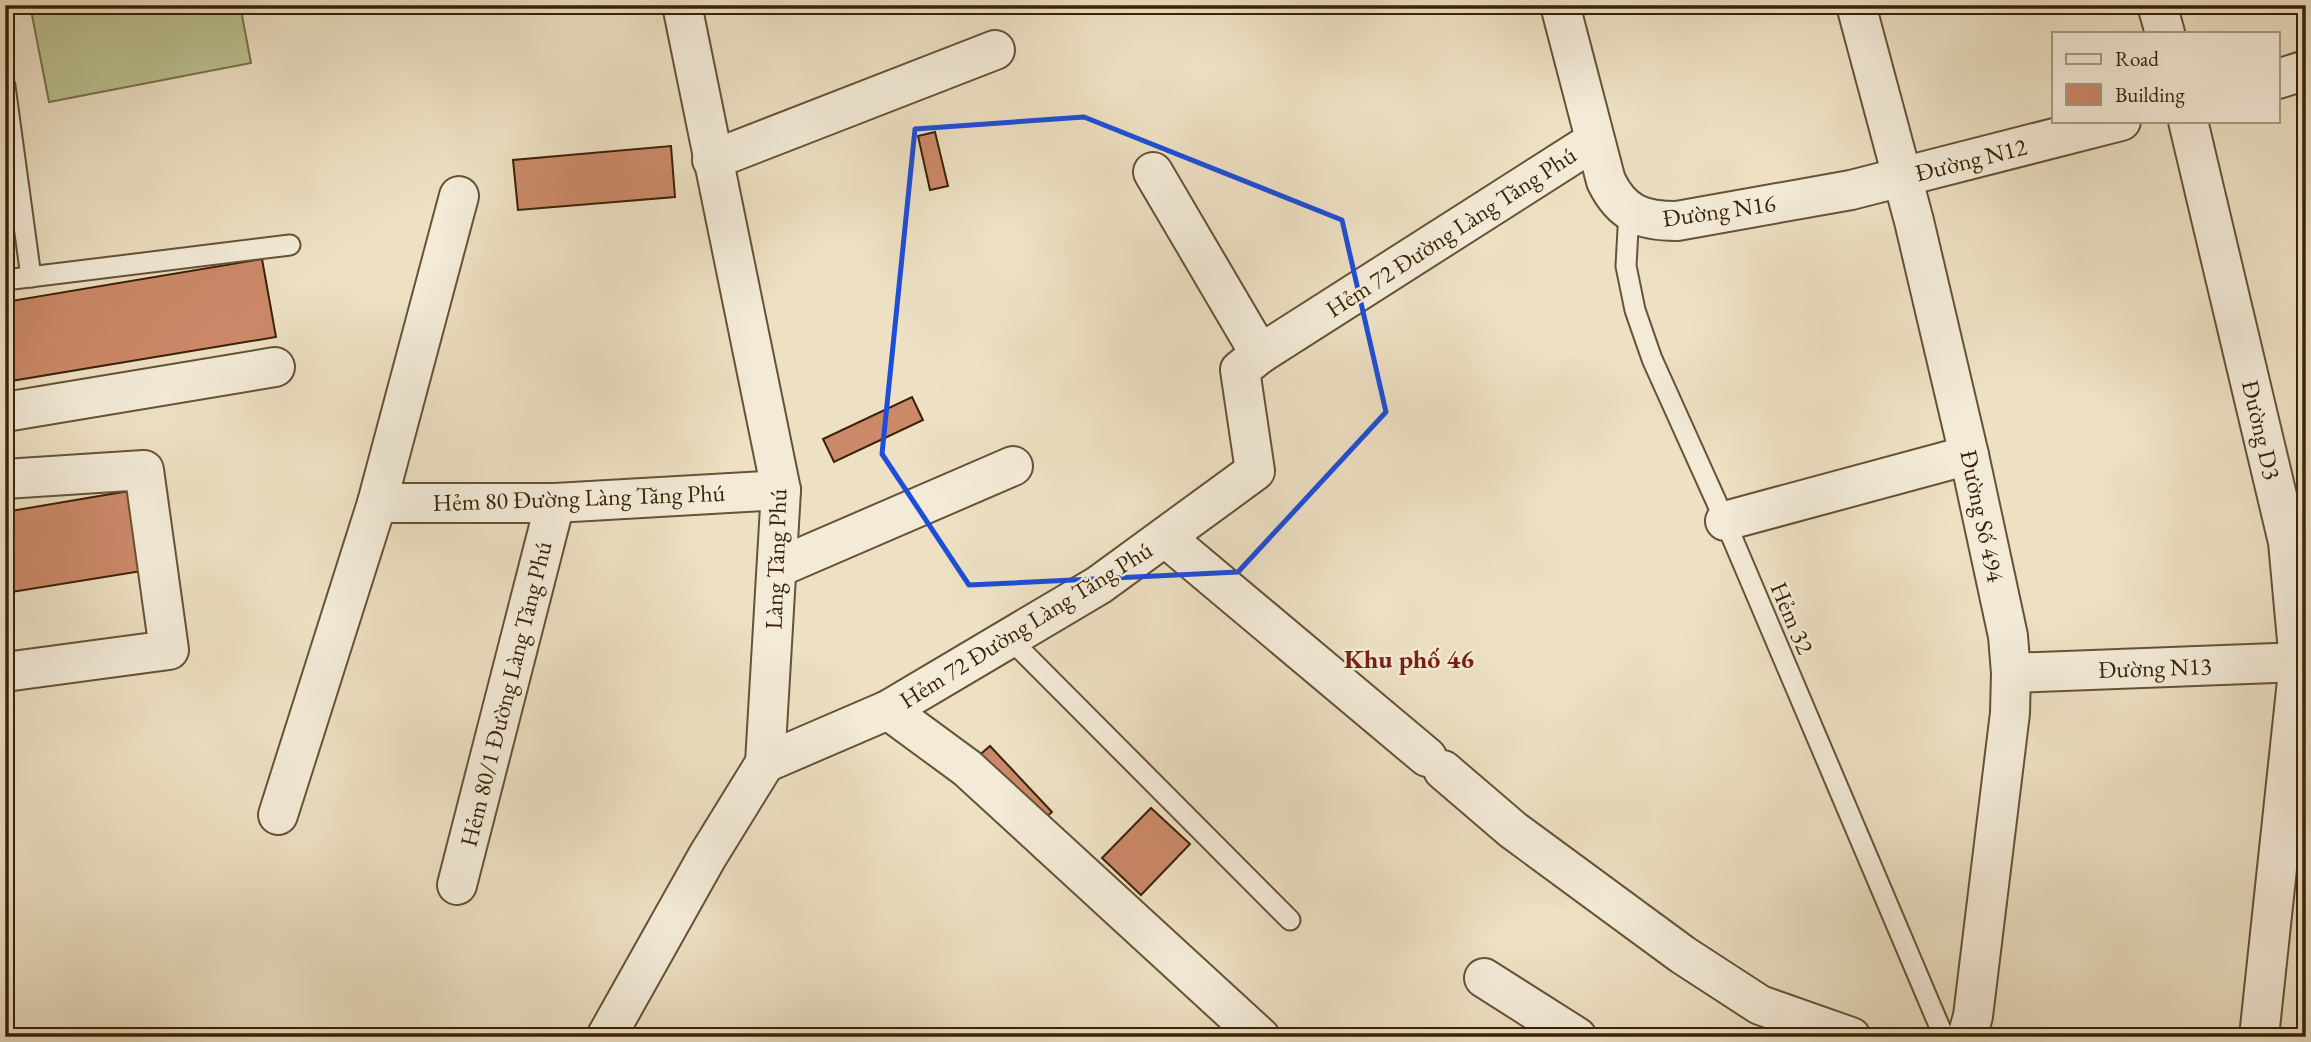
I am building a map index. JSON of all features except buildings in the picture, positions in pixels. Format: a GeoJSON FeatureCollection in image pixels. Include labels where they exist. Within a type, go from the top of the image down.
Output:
{"type":"FeatureCollection","features":[{"type":"Feature","properties":{"kind":"street","name":"Làng Tăng Phú"},"geometry":{"type":"LineString","coordinates":[[606,1037],[707,857],[765,763],[781,489],[682,5]]}},
{"type":"Feature","properties":{"kind":"street","name":"Đường N16"},"geometry":{"type":"LineString","coordinates":[[1559,5],[1606,181],[1615,198],[1629,211],[1651,221],[1677,221],[1851,190],[1903,177]]}},
{"type":"Feature","properties":{"kind":"street","name":"Đường Số 494"},"geometry":{"type":"LineString","coordinates":[[1856,5],[1903,177],[1969,455],[2008,636],[2011,673],[2009,726],[1973,1016],[1967,1037]]}},
{"type":"Feature","properties":{"kind":"street"},"geometry":{"type":"LineString","coordinates":[[2157,5],[2165,32]]}},
{"type":"Feature","properties":{"kind":"street"},"geometry":{"type":"LineString","coordinates":[[712,160],[995,50]]}},
{"type":"Feature","properties":{"kind":"street"},"geometry":{"type":"LineString","coordinates":[[2280,78],[2306,70]]}},
{"type":"Feature","properties":{"kind":"street","name":"Đường N12"},"geometry":{"type":"LineString","coordinates":[[1903,177],[2117,122]]}},
{"type":"Feature","properties":{"kind":"street","name":"Đường D3"},"geometry":{"type":"LineString","coordinates":[[2188,122],[2288,541],[2299,662],[2259,1037]]}},
{"type":"Feature","properties":{"kind":"street","name":"Hẻm 72 Đường Làng Tăng Phú"},"geometry":{"type":"LineString","coordinates":[[765,763],[888,710],[1099,585],[1166,538],[1255,471],[1241,370],[1260,354],[1594,141]]}},
{"type":"Feature","properties":{"kind":"street"},"geometry":{"type":"LineString","coordinates":[[1153,172],[1260,354]]}},
{"type":"Feature","properties":{"kind":"street"},"geometry":{"type":"LineString","coordinates":[[278,815],[377,503],[459,196]]}},
{"type":"Feature","properties":{"kind":"street"},"geometry":{"type":"LineString","coordinates":[[5,412],[275,367]]}},
{"type":"Feature","properties":{"kind":"street"},"geometry":{"type":"LineString","coordinates":[[1725,521],[1969,455]]}},
{"type":"Feature","properties":{"kind":"street"},"geometry":{"type":"LineString","coordinates":[[777,568],[1013,466]]}},
{"type":"Feature","properties":{"kind":"street"},"geometry":{"type":"LineString","coordinates":[[5,479],[144,470],[169,650],[5,672]]}},
{"type":"Feature","properties":{"kind":"street","name":"Hẻm 80 Đường Làng Tăng Phú"},"geometry":{"type":"LineString","coordinates":[[377,503],[555,503],[781,489]]}},
{"type":"Feature","properties":{"kind":"street","name":"Hẻm 80/1 Đường Làng Tăng Phú"},"geometry":{"type":"LineString","coordinates":[[457,885],[555,503]]}},
{"type":"Feature","properties":{"kind":"street"},"geometry":{"type":"LineString","coordinates":[[1166,538],[1513,830],[1683,955],[1760,1005],[1851,1037]]}},
{"type":"Feature","properties":{"kind":"street","name":"Đường N13"},"geometry":{"type":"LineString","coordinates":[[2011,673],[2299,662]]}},
{"type":"Feature","properties":{"kind":"street"},"geometry":{"type":"LineString","coordinates":[[888,710],[967,768],[1260,1037]]}},
{"type":"Feature","properties":{"kind":"street"},"geometry":{"type":"LineString","coordinates":[[1484,978],[1577,1037]]}},
{"type":"Feature","properties":{"kind":"lane"},"geometry":{"type":"LineString","coordinates":[[5,86],[31,277]]}},
{"type":"Feature","properties":{"kind":"lane","name":"Hẻm 32"},"geometry":{"type":"LineString","coordinates":[[1629,211],[1626,266],[1635,310],[1653,359],[1725,521],[1944,1037]]}},
{"type":"Feature","properties":{"kind":"lane"},"geometry":{"type":"LineString","coordinates":[[5,280],[290,245]]}},
{"type":"Feature","properties":{"kind":"lane"},"geometry":{"type":"LineString","coordinates":[[1009,638],[1290,920]]}},
{"type":"Feature","properties":{"kind":"highlighted area"},"geometry":{"type":"Polygon","coordinates":[[[1084,117],[1342,220],[1386,412],[1238,572],[969,585],[882,454],[915,129],[1084,117]]]}},
{"type":"Feature","properties":{"kind":"green space"},"geometry":{"type":"Polygon","coordinates":[[[30,5],[240,5],[251,63],[49,102],[30,5]]]}},
{"type":"Feature","properties":{"kind":"district","name":"Khu phố 46"},"geometry":{"type":"Point","coordinates":[1409,659]}}]}
